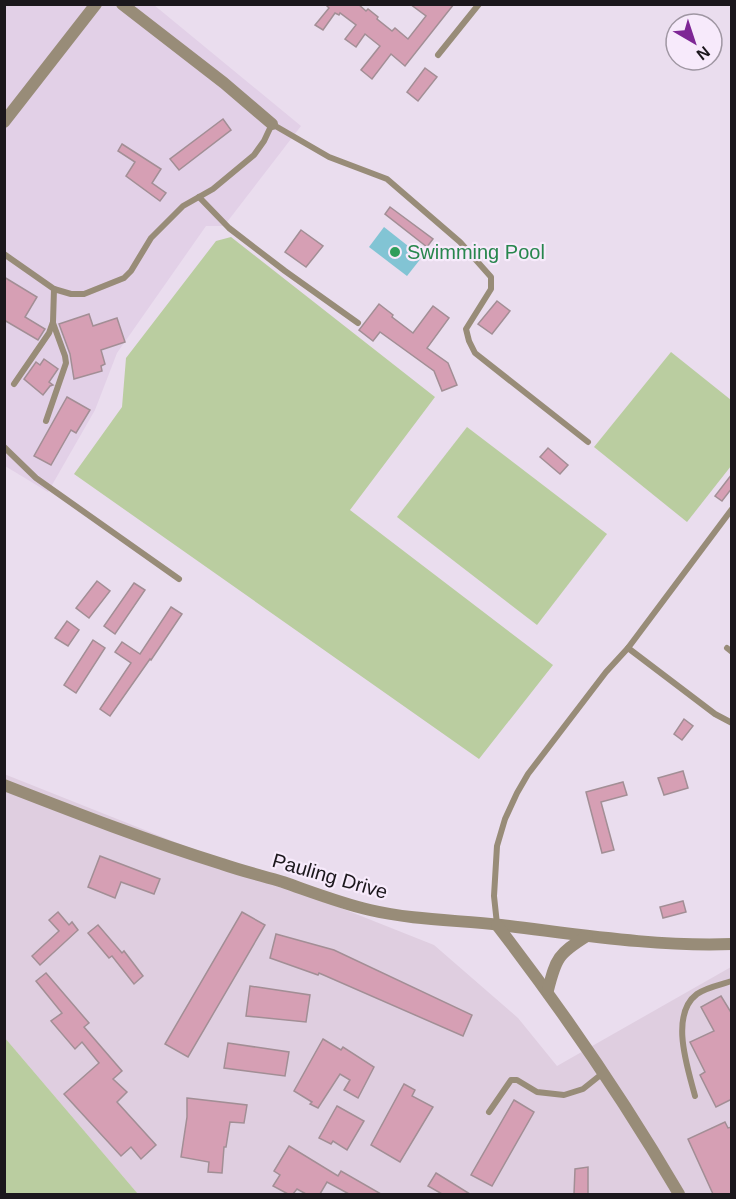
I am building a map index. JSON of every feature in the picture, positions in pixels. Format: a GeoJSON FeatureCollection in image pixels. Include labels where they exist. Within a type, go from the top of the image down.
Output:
{"type":"FeatureCollection","features":[{"type":"Feature","properties":{"kind":"street"},"geometry":{"type":"LineString","coordinates":[[4,122],[96,4]]}},
{"type":"Feature","properties":{"kind":"street"},"geometry":{"type":"LineString","coordinates":[[122,4],[224,83],[272,124]]}},
{"type":"Feature","properties":{"kind":"street","name":"Pauling Drive"},"geometry":{"type":"LineString","coordinates":[[4,785],[95,820],[341,903],[372,911],[587,936],[705,945],[732,944]]}},
{"type":"Feature","properties":{"kind":"street"},"geometry":{"type":"LineString","coordinates":[[497,925],[548,990],[650,1145],[679,1194]]}},
{"type":"Feature","properties":{"kind":"street"},"geometry":{"type":"LineString","coordinates":[[548,990],[554,966],[560,955],[587,936]]}},
{"type":"Feature","properties":{"kind":"lane"},"geometry":{"type":"LineString","coordinates":[[438,55],[479,4]]}},
{"type":"Feature","properties":{"kind":"lane"},"geometry":{"type":"LineString","coordinates":[[4,254],[54,289],[71,294],[84,294],[124,278],[131,271],[151,238],[183,206],[213,189],[254,155],[272,124],[329,157],[357,170],[387,179],[460,242],[491,277],[491,289],[466,329],[475,353],[588,442]]}},
{"type":"Feature","properties":{"kind":"lane"},"geometry":{"type":"LineString","coordinates":[[199,197],[229,228],[358,323]]}},
{"type":"Feature","properties":{"kind":"lane"},"geometry":{"type":"LineString","coordinates":[[14,384],[49,333],[53,322],[54,289]]}},
{"type":"Feature","properties":{"kind":"lane"},"geometry":{"type":"LineString","coordinates":[[46,421],[66,363],[53,322]]}},
{"type":"Feature","properties":{"kind":"lane"},"geometry":{"type":"LineString","coordinates":[[4,447],[36,478],[179,579]]}},
{"type":"Feature","properties":{"kind":"lane"},"geometry":{"type":"LineString","coordinates":[[497,925],[494,896],[497,846],[509,810],[528,774],[606,672],[628,648],[732,509]]}},
{"type":"Feature","properties":{"kind":"lane"},"geometry":{"type":"LineString","coordinates":[[628,648],[715,714],[732,723]]}},
{"type":"Feature","properties":{"kind":"lane"},"geometry":{"type":"LineString","coordinates":[[696,1096],[683,1046],[682,1031],[688,1003],[708,988],[732,981]]}},
{"type":"Feature","properties":{"kind":"lane"},"geometry":{"type":"LineString","coordinates":[[489,1112],[511,1080],[517,1080],[537,1092],[564,1095],[583,1089],[603,1073]]}},
{"type":"Feature","properties":{"kind":"shaded area"},"geometry":{"type":"Polygon","coordinates":[[[5,5],[154,5],[301,126],[224,226],[206,226],[117,353],[95,410],[48,492],[5,466],[5,5]]]}},
{"type":"Feature","properties":{"kind":"shaded area"},"geometry":{"type":"Polygon","coordinates":[[[4,774],[434,945],[518,1018],[557,1066],[731,967],[731,1194],[138,1194],[5,1038],[4,774]]]}},
{"type":"Feature","properties":{"kind":"green space"},"geometry":{"type":"Polygon","coordinates":[[[231,237],[435,397],[350,510],[553,665],[479,759],[74,474],[122,407],[126,358],[216,241],[231,237]]]}},
{"type":"Feature","properties":{"kind":"green space"},"geometry":{"type":"Polygon","coordinates":[[[671,352],[731,400],[731,466],[687,522],[594,447],[671,352]]]}},
{"type":"Feature","properties":{"kind":"green space"},"geometry":{"type":"Polygon","coordinates":[[[467,427],[607,534],[537,625],[397,517],[467,427]]]}},
{"type":"Feature","properties":{"kind":"green space"},"geometry":{"type":"Polygon","coordinates":[[[5,1038],[138,1194],[5,1194],[5,1038]]]}},
{"type":"Feature","properties":{"kind":"water","name":"Swimming Pool"},"geometry":{"type":"Polygon","coordinates":[[[384,227],[422,257],[407,276],[369,247],[384,227]]]}},
{"type":"Feature","properties":{"kind":"building"},"geometry":{"type":"Polygon","coordinates":[[[325,4],[358,4],[366,11],[368,9],[392,31],[395,28],[408,39],[426,16],[410,4],[454,4],[405,66],[391,54],[372,79],[361,70],[380,46],[365,34],[356,47],[345,39],[356,25],[340,13],[339,15],[335,13],[323,30],[315,25],[329,8],[325,4]]]}},
{"type":"Feature","properties":{"kind":"building"},"geometry":{"type":"Polygon","coordinates":[[[425,68],[437,77],[418,101],[407,92],[425,68]]]}},
{"type":"Feature","properties":{"kind":"building"},"geometry":{"type":"Polygon","coordinates":[[[223,119],[231,130],[179,170],[170,159],[223,119]]]}},
{"type":"Feature","properties":{"kind":"building"},"geometry":{"type":"Polygon","coordinates":[[[122,144],[161,169],[152,183],[166,193],[160,201],[126,176],[135,162],[118,151],[122,144]]]}},
{"type":"Feature","properties":{"kind":"building"},"geometry":{"type":"Polygon","coordinates":[[[390,207],[433,239],[427,247],[385,214],[390,207]]]}},
{"type":"Feature","properties":{"kind":"building"},"geometry":{"type":"Polygon","coordinates":[[[301,230],[323,246],[306,267],[285,252],[301,230]]]}},
{"type":"Feature","properties":{"kind":"building"},"geometry":{"type":"Polygon","coordinates":[[[4,277],[37,297],[25,317],[45,329],[38,340],[4,320],[4,277]]]}},
{"type":"Feature","properties":{"kind":"building"},"geometry":{"type":"Polygon","coordinates":[[[497,301],[510,311],[492,334],[478,324],[497,301]]]}},
{"type":"Feature","properties":{"kind":"building"},"geometry":{"type":"Polygon","coordinates":[[[379,304],[413,333],[433,306],[449,318],[427,348],[448,363],[457,385],[442,391],[434,371],[380,332],[373,341],[359,330],[379,304]]]}},
{"type":"Feature","properties":{"kind":"building"},"geometry":{"type":"Polygon","coordinates":[[[89,314],[93,326],[117,318],[125,342],[101,350],[105,364],[101,366],[102,371],[74,379],[70,354],[59,324],[89,314]]]}},
{"type":"Feature","properties":{"kind":"building"},"geometry":{"type":"Polygon","coordinates":[[[44,359],[58,369],[49,382],[53,385],[43,395],[24,379],[36,362],[40,365],[44,359]]]}},
{"type":"Feature","properties":{"kind":"building"},"geometry":{"type":"Polygon","coordinates":[[[67,397],[90,410],[76,433],[71,430],[51,465],[34,456],[67,397]]]}},
{"type":"Feature","properties":{"kind":"building"},"geometry":{"type":"Polygon","coordinates":[[[548,448],[568,465],[560,474],[540,457],[548,448]]]}},
{"type":"Feature","properties":{"kind":"building"},"geometry":{"type":"Polygon","coordinates":[[[732,474],[732,488],[722,501],[715,496],[732,474]]]}},
{"type":"Feature","properties":{"kind":"building"},"geometry":{"type":"Polygon","coordinates":[[[97,581],[110,591],[89,618],[76,608],[97,581]]]}},
{"type":"Feature","properties":{"kind":"building"},"geometry":{"type":"Polygon","coordinates":[[[134,583],[145,590],[115,634],[104,626],[134,583]]]}},
{"type":"Feature","properties":{"kind":"building"},"geometry":{"type":"Polygon","coordinates":[[[171,607],[182,614],[110,716],[100,709],[131,663],[115,652],[122,642],[140,654],[171,607]]]}},
{"type":"Feature","properties":{"kind":"building"},"geometry":{"type":"Polygon","coordinates":[[[67,621],[79,630],[68,646],[55,638],[67,621]]]}},
{"type":"Feature","properties":{"kind":"building"},"geometry":{"type":"Polygon","coordinates":[[[93,640],[105,648],[76,693],[64,685],[93,640]]]}},
{"type":"Feature","properties":{"kind":"building"},"geometry":{"type":"Polygon","coordinates":[[[684,719],[693,726],[682,740],[674,734],[684,719]]]}},
{"type":"Feature","properties":{"kind":"building"},"geometry":{"type":"Polygon","coordinates":[[[683,771],[688,788],[664,795],[658,778],[683,771]]]}},
{"type":"Feature","properties":{"kind":"building"},"geometry":{"type":"Polygon","coordinates":[[[623,782],[627,795],[601,802],[614,850],[602,853],[586,792],[623,782]]]}},
{"type":"Feature","properties":{"kind":"building"},"geometry":{"type":"Polygon","coordinates":[[[100,856],[160,879],[154,894],[121,882],[115,898],[88,887],[100,856]]]}},
{"type":"Feature","properties":{"kind":"building"},"geometry":{"type":"Polygon","coordinates":[[[683,901],[686,912],[663,918],[660,907],[683,901]]]}},
{"type":"Feature","properties":{"kind":"building"},"geometry":{"type":"Polygon","coordinates":[[[58,912],[69,925],[72,922],[78,930],[40,965],[32,956],[59,931],[49,920],[58,912]]]}},
{"type":"Feature","properties":{"kind":"building"},"geometry":{"type":"Polygon","coordinates":[[[242,912],[265,925],[188,1057],[165,1044],[242,912]]]}},
{"type":"Feature","properties":{"kind":"building"},"geometry":{"type":"Polygon","coordinates":[[[98,925],[122,953],[124,951],[143,976],[134,984],[112,956],[109,958],[88,933],[98,925]]]}},
{"type":"Feature","properties":{"kind":"building"},"geometry":{"type":"Polygon","coordinates":[[[276,934],[334,950],[472,1015],[463,1036],[319,973],[318,975],[270,958],[276,934]]]}},
{"type":"Feature","properties":{"kind":"building"},"geometry":{"type":"Polygon","coordinates":[[[46,973],[89,1023],[84,1027],[122,1071],[113,1079],[127,1092],[117,1102],[156,1145],[141,1159],[131,1147],[121,1156],[64,1094],[99,1063],[82,1042],[75,1049],[51,1021],[62,1013],[36,981],[46,973]]]}},
{"type":"Feature","properties":{"kind":"building"},"geometry":{"type":"Polygon","coordinates":[[[250,986],[310,995],[306,1022],[246,1016],[250,986]]]}},
{"type":"Feature","properties":{"kind":"building"},"geometry":{"type":"Polygon","coordinates":[[[721,996],[732,1014],[732,1099],[716,1107],[700,1075],[705,1072],[690,1042],[714,1031],[701,1007],[721,996]]]}},
{"type":"Feature","properties":{"kind":"building"},"geometry":{"type":"Polygon","coordinates":[[[323,1039],[341,1050],[343,1047],[374,1067],[358,1098],[344,1090],[350,1080],[340,1074],[318,1108],[294,1091],[323,1039]]]}},
{"type":"Feature","properties":{"kind":"building"},"geometry":{"type":"Polygon","coordinates":[[[228,1043],[289,1052],[285,1076],[224,1068],[228,1043]]]}},
{"type":"Feature","properties":{"kind":"building"},"geometry":{"type":"Polygon","coordinates":[[[404,1084],[415,1090],[412,1096],[433,1107],[400,1162],[371,1145],[404,1084]]]}},
{"type":"Feature","properties":{"kind":"building"},"geometry":{"type":"Polygon","coordinates":[[[187,1098],[247,1105],[244,1123],[230,1122],[226,1147],[224,1147],[222,1173],[208,1172],[209,1162],[181,1157],[187,1117],[187,1098]]]}},
{"type":"Feature","properties":{"kind":"building"},"geometry":{"type":"Polygon","coordinates":[[[514,1100],[534,1112],[492,1186],[471,1175],[514,1100]]]}},
{"type":"Feature","properties":{"kind":"building"},"geometry":{"type":"Polygon","coordinates":[[[337,1106],[364,1121],[347,1150],[333,1141],[331,1144],[319,1138],[337,1106]]]}},
{"type":"Feature","properties":{"kind":"building"},"geometry":{"type":"Polygon","coordinates":[[[725,1122],[728,1128],[732,1127],[732,1194],[713,1194],[688,1139],[725,1122]]]}},
{"type":"Feature","properties":{"kind":"building"},"geometry":{"type":"Polygon","coordinates":[[[289,1146],[338,1176],[341,1171],[381,1194],[349,1194],[327,1182],[320,1194],[306,1194],[297,1189],[293,1194],[288,1194],[273,1186],[280,1175],[274,1171],[289,1146]]]}},
{"type":"Feature","properties":{"kind":"building"},"geometry":{"type":"Polygon","coordinates":[[[588,1167],[588,1194],[574,1194],[575,1169],[588,1167]]]}},
{"type":"Feature","properties":{"kind":"building"},"geometry":{"type":"Polygon","coordinates":[[[436,1173],[470,1194],[442,1194],[428,1186],[436,1173]]]}},
{"type":"Feature","properties":{"kind":"place","name":"Swimming Pool"},"geometry":{"type":"Point","coordinates":[395,252]}}]}
